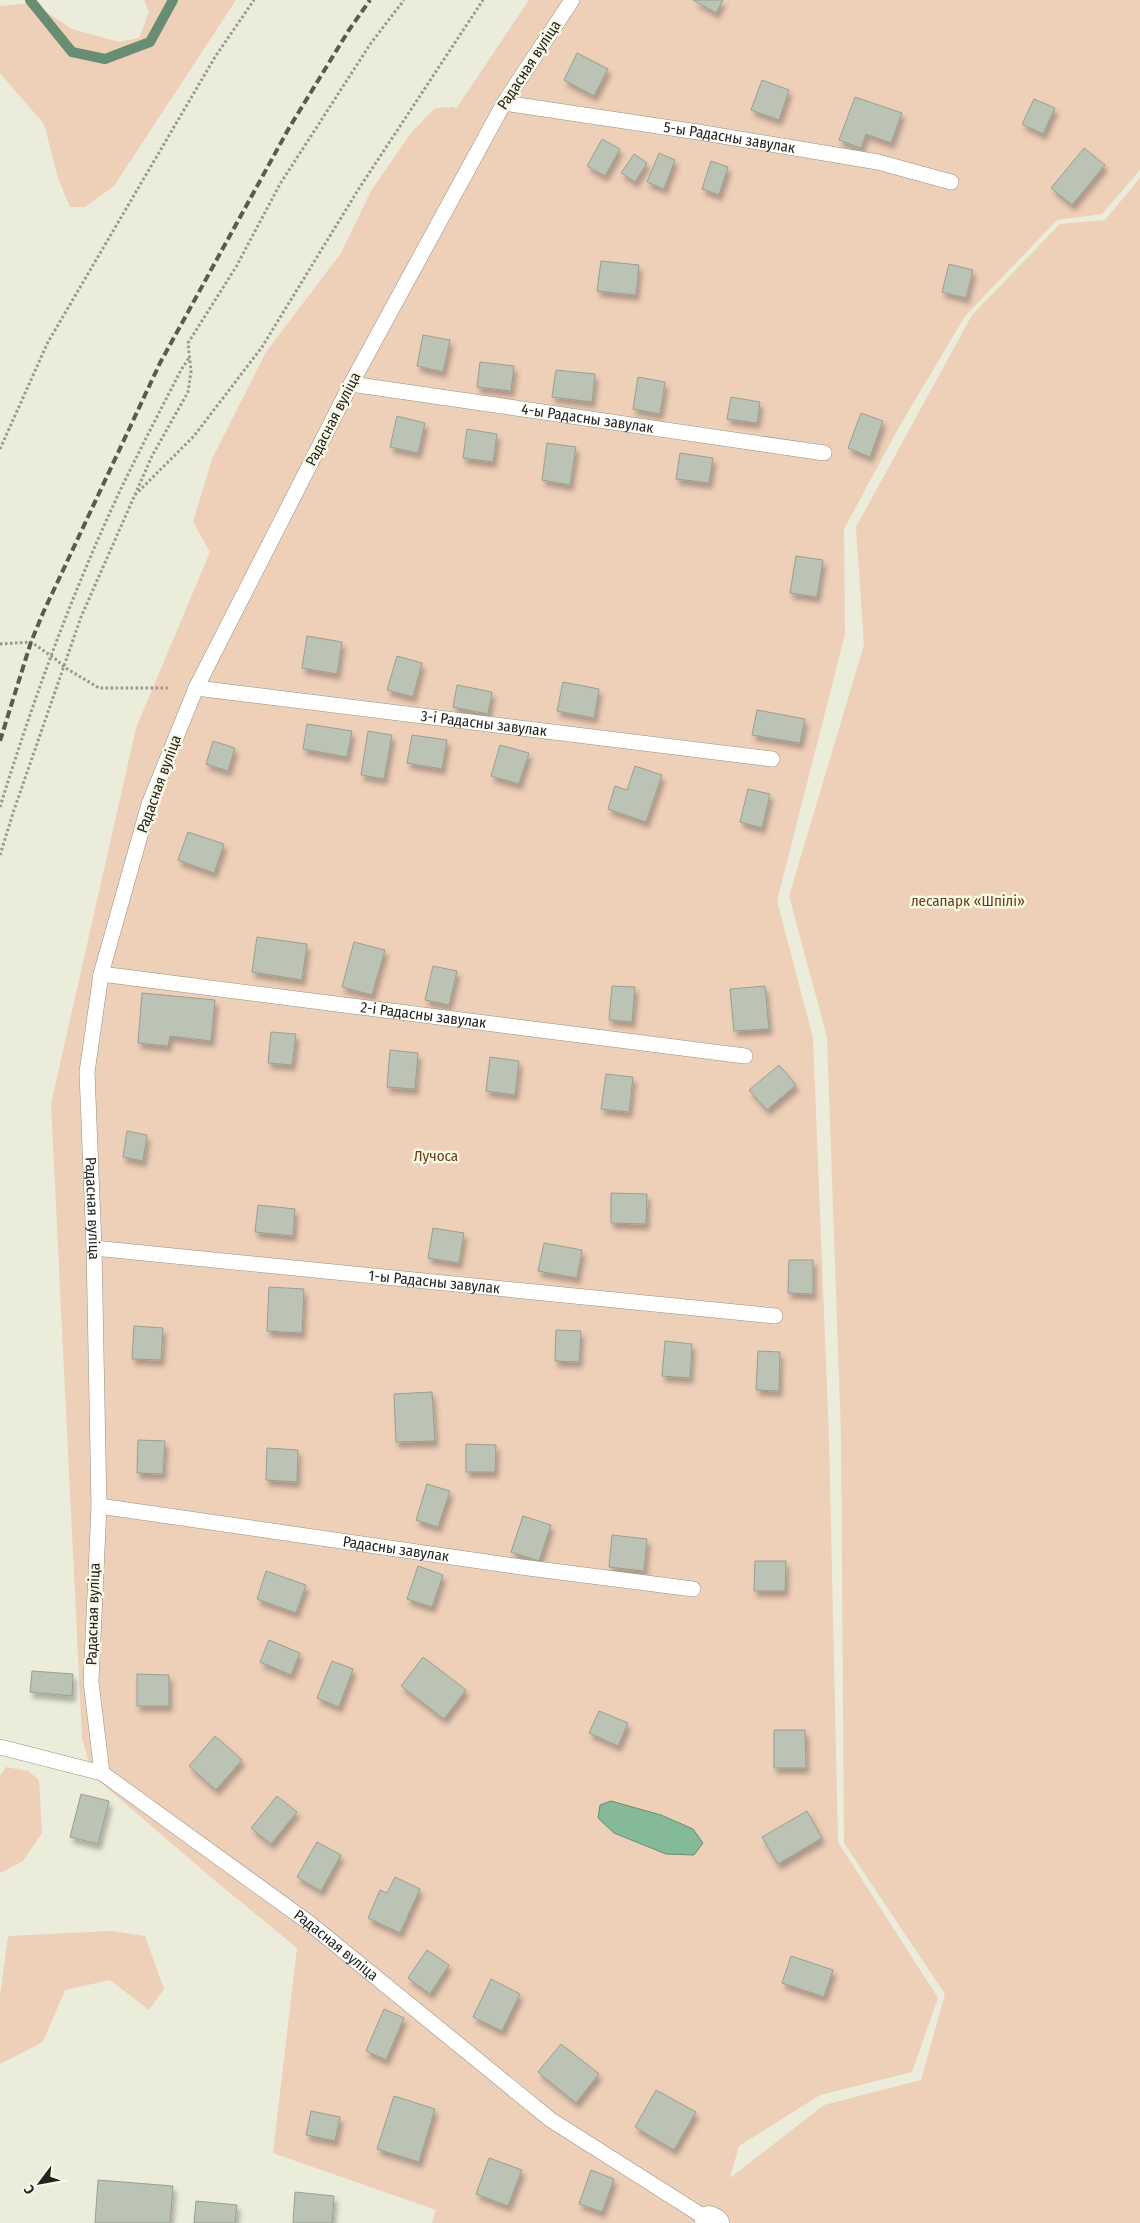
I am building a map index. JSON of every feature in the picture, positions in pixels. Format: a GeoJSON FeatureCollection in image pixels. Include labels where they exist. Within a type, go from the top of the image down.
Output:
{"type":"FeatureCollection","features":[{"type":"Feature","properties":{"kind":"lane","name":"Радасная вуліца"},"geometry":{"type":"LineString","coordinates":[[572,0],[504,103],[351,384],[196,688],[148,804],[101,974],[86,1072],[94,1248],[99,1506],[90,1682],[102,1773],[308,1922],[551,2120],[708,2222]]}},
{"type":"Feature","properties":{"kind":"lane","name":"5-ы Радасны завулак"},"geometry":{"type":"LineString","coordinates":[[504,103],[698,132],[878,162],[951,182]]}},
{"type":"Feature","properties":{"kind":"lane","name":"4-ы Радасны завулак"},"geometry":{"type":"LineString","coordinates":[[351,384],[824,453]]}},
{"type":"Feature","properties":{"kind":"lane","name":"3-і Радасны завулак"},"geometry":{"type":"LineString","coordinates":[[196,688],[772,759]]}},
{"type":"Feature","properties":{"kind":"lane","name":"2-і Радасны завулак"},"geometry":{"type":"LineString","coordinates":[[101,974],[745,1056]]}},
{"type":"Feature","properties":{"kind":"lane","name":"1-ы Радасны завулак"},"geometry":{"type":"LineString","coordinates":[[94,1248],[775,1316]]}},
{"type":"Feature","properties":{"kind":"lane","name":"Радасны завулак"},"geometry":{"type":"LineString","coordinates":[[99,1506],[521,1567],[693,1589]]}},
{"type":"Feature","properties":{"kind":"lane"},"geometry":{"type":"LineString","coordinates":[[0,1748],[102,1773]]}},
{"type":"Feature","properties":{"kind":"path"},"geometry":{"type":"LineString","coordinates":[[0,449],[48,342],[215,57],[254,0]]}},
{"type":"Feature","properties":{"kind":"path"},"geometry":{"type":"LineString","coordinates":[[0,855],[81,617],[132,498],[152,456],[188,392],[191,371],[188,343],[236,268],[280,184],[371,44],[404,0]]}},
{"type":"Feature","properties":{"kind":"path"},"geometry":{"type":"LineString","coordinates":[[132,498],[194,436],[262,347],[358,190],[483,0]]}},
{"type":"Feature","properties":{"kind":"path"},"geometry":{"type":"LineString","coordinates":[[0,807],[51,655],[118,494],[181,370],[190,357]]}},
{"type":"Feature","properties":{"kind":"path"},"geometry":{"type":"LineString","coordinates":[[0,644],[31,642],[51,655],[64,667],[99,688],[196,688]]}},
{"type":"Feature","properties":{"kind":"green space"},"geometry":{"type":"Polygon","coordinates":[[[144,0],[236,0],[114,186],[85,207],[70,207],[58,178],[44,124],[0,73],[0,6],[33,3],[72,29],[119,42],[139,38],[149,12],[144,0]]]}},
{"type":"Feature","properties":{"kind":"green space","name":"Лучоса"},"geometry":{"type":"Polygon","coordinates":[[[529,0],[1140,0],[1140,170],[1102,214],[1057,220],[965,316],[898,429],[844,529],[845,634],[777,901],[813,1038],[829,1438],[838,1842],[938,1998],[912,2072],[820,2095],[739,2146],[730,2178],[824,2105],[921,2080],[945,1994],[844,1843],[841,1434],[827,1037],[789,896],[864,645],[856,527],[972,315],[1060,224],[1105,220],[1140,178],[1140,2223],[432,2223],[436,2210],[273,2153],[297,1948],[93,1776],[82,1738],[51,1104],[136,728],[210,552],[193,522],[212,459],[266,352],[341,253],[371,191],[411,133],[435,108],[454,107],[456,109],[529,0]]]}},
{"type":"Feature","properties":{"kind":"green space"},"geometry":{"type":"Polygon","coordinates":[[[6,1767],[28,1771],[39,1780],[42,1833],[23,1861],[0,1873],[0,1776],[6,1767]]]}},
{"type":"Feature","properties":{"kind":"green space"},"geometry":{"type":"Polygon","coordinates":[[[111,1931],[145,1936],[164,1989],[149,2010],[110,1980],[65,1990],[43,2042],[0,2064],[0,1996],[8,1936],[111,1931]]]}},
{"type":"Feature","properties":{"kind":"shaded area"},"geometry":{"type":"Polygon","coordinates":[[[611,1801],[661,1815],[693,1829],[703,1843],[694,1855],[666,1854],[614,1833],[598,1818],[600,1805],[611,1801]]]}},
{"type":"Feature","properties":{"kind":"building"},"geometry":{"type":"Polygon","coordinates":[[[693,0],[723,0],[716,13],[693,0]]]}},
{"type":"Feature","properties":{"kind":"building"},"geometry":{"type":"Polygon","coordinates":[[[577,53],[608,69],[594,96],[564,80],[577,53]]]}},
{"type":"Feature","properties":{"kind":"building"},"geometry":{"type":"Polygon","coordinates":[[[762,80],[789,90],[779,120],[751,110],[762,80]]]}},
{"type":"Feature","properties":{"kind":"building"},"geometry":{"type":"Polygon","coordinates":[[[855,97],[902,113],[891,143],[866,134],[861,148],[839,140],[855,97]]]}},
{"type":"Feature","properties":{"kind":"building"},"geometry":{"type":"Polygon","coordinates":[[[1034,99],[1055,108],[1043,134],[1022,124],[1034,99]]]}},
{"type":"Feature","properties":{"kind":"building"},"geometry":{"type":"Polygon","coordinates":[[[602,139],[620,149],[605,176],[587,166],[602,139]]]}},
{"type":"Feature","properties":{"kind":"building"},"geometry":{"type":"Polygon","coordinates":[[[1084,148],[1105,165],[1072,205],[1051,188],[1084,148]]]}},
{"type":"Feature","properties":{"kind":"building"},"geometry":{"type":"Polygon","coordinates":[[[659,153],[675,160],[664,189],[647,182],[659,153]]]}},
{"type":"Feature","properties":{"kind":"building"},"geometry":{"type":"Polygon","coordinates":[[[634,154],[647,163],[635,182],[621,173],[634,154]]]}},
{"type":"Feature","properties":{"kind":"building"},"geometry":{"type":"Polygon","coordinates":[[[711,161],[728,167],[719,195],[702,189],[711,161]]]}},
{"type":"Feature","properties":{"kind":"building"},"geometry":{"type":"Polygon","coordinates":[[[601,261],[639,265],[636,295],[597,291],[601,261]]]}},
{"type":"Feature","properties":{"kind":"building"},"geometry":{"type":"Polygon","coordinates":[[[949,264],[973,270],[966,298],[942,292],[949,264]]]}},
{"type":"Feature","properties":{"kind":"building"},"geometry":{"type":"Polygon","coordinates":[[[423,335],[450,340],[443,372],[417,366],[423,335]]]}},
{"type":"Feature","properties":{"kind":"building"},"geometry":{"type":"Polygon","coordinates":[[[480,362],[514,366],[511,391],[477,387],[480,362]]]}},
{"type":"Feature","properties":{"kind":"building"},"geometry":{"type":"Polygon","coordinates":[[[556,370],[595,374],[592,402],[552,397],[556,370]]]}},
{"type":"Feature","properties":{"kind":"building"},"geometry":{"type":"Polygon","coordinates":[[[638,377],[665,382],[660,414],[633,409],[638,377]]]}},
{"type":"Feature","properties":{"kind":"building"},"geometry":{"type":"Polygon","coordinates":[[[731,397],[760,402],[757,423],[727,419],[731,397]]]}},
{"type":"Feature","properties":{"kind":"building"},"geometry":{"type":"Polygon","coordinates":[[[861,413],[883,421],[870,457],[848,448],[861,413]]]}},
{"type":"Feature","properties":{"kind":"building"},"geometry":{"type":"Polygon","coordinates":[[[397,416],[425,423],[418,453],[390,447],[397,416]]]}},
{"type":"Feature","properties":{"kind":"building"},"geometry":{"type":"Polygon","coordinates":[[[467,429],[497,434],[493,462],[463,458],[467,429]]]}},
{"type":"Feature","properties":{"kind":"building"},"geometry":{"type":"Polygon","coordinates":[[[547,443],[576,447],[570,485],[542,480],[547,443]]]}},
{"type":"Feature","properties":{"kind":"building"},"geometry":{"type":"Polygon","coordinates":[[[680,453],[713,458],[709,483],[676,479],[680,453]]]}},
{"type":"Feature","properties":{"kind":"building"},"geometry":{"type":"Polygon","coordinates":[[[796,556],[823,560],[817,597],[790,593],[796,556]]]}},
{"type":"Feature","properties":{"kind":"building"},"geometry":{"type":"Polygon","coordinates":[[[307,636],[342,642],[337,674],[302,668],[307,636]]]}},
{"type":"Feature","properties":{"kind":"building"},"geometry":{"type":"Polygon","coordinates":[[[397,656],[422,663],[413,697],[387,690],[397,656]]]}},
{"type":"Feature","properties":{"kind":"building"},"geometry":{"type":"Polygon","coordinates":[[[563,682],[599,689],[594,718],[557,711],[563,682]]]}},
{"type":"Feature","properties":{"kind":"building"},"geometry":{"type":"Polygon","coordinates":[[[457,685],[492,692],[488,714],[453,707],[457,685]]]}},
{"type":"Feature","properties":{"kind":"building"},"geometry":{"type":"Polygon","coordinates":[[[757,710],[805,719],[800,743],[752,735],[757,710]]]}},
{"type":"Feature","properties":{"kind":"building"},"geometry":{"type":"Polygon","coordinates":[[[307,724],[352,731],[347,757],[303,749],[307,724]]]}},
{"type":"Feature","properties":{"kind":"building"},"geometry":{"type":"Polygon","coordinates":[[[368,731],[392,735],[384,779],[361,775],[368,731]]]}},
{"type":"Feature","properties":{"kind":"building"},"geometry":{"type":"Polygon","coordinates":[[[412,735],[447,740],[442,769],[407,763],[412,735]]]}},
{"type":"Feature","properties":{"kind":"building"},"geometry":{"type":"Polygon","coordinates":[[[213,741],[235,748],[228,771],[206,764],[213,741]]]}},
{"type":"Feature","properties":{"kind":"building"},"geometry":{"type":"Polygon","coordinates":[[[500,745],[529,753],[519,784],[491,776],[500,745]]]}},
{"type":"Feature","properties":{"kind":"building"},"geometry":{"type":"Polygon","coordinates":[[[635,766],[662,775],[646,822],[608,809],[615,786],[627,790],[635,766]]]}},
{"type":"Feature","properties":{"kind":"building"},"geometry":{"type":"Polygon","coordinates":[[[748,789],[770,794],[762,828],[740,822],[748,789]]]}},
{"type":"Feature","properties":{"kind":"building"},"geometry":{"type":"Polygon","coordinates":[[[188,832],[224,844],[214,873],[178,860],[188,832]]]}},
{"type":"Feature","properties":{"kind":"building"},"geometry":{"type":"Polygon","coordinates":[[[257,937],[307,944],[302,980],[252,972],[257,937]]]}},
{"type":"Feature","properties":{"kind":"building"},"geometry":{"type":"Polygon","coordinates":[[[354,942],[385,950],[372,995],[342,987],[354,942]]]}},
{"type":"Feature","properties":{"kind":"building"},"geometry":{"type":"Polygon","coordinates":[[[433,966],[457,971],[449,1005],[425,1000],[433,966]]]}},
{"type":"Feature","properties":{"kind":"building"},"geometry":{"type":"Polygon","coordinates":[[[612,986],[635,987],[632,1022],[609,1020],[612,986]]]}},
{"type":"Feature","properties":{"kind":"building"},"geometry":{"type":"Polygon","coordinates":[[[765,986],[769,1029],[734,1031],[730,989],[765,986]]]}},
{"type":"Feature","properties":{"kind":"building"},"geometry":{"type":"Polygon","coordinates":[[[142,993],[215,1000],[211,1041],[170,1036],[168,1046],[138,1043],[142,993]]]}},
{"type":"Feature","properties":{"kind":"building"},"geometry":{"type":"Polygon","coordinates":[[[271,1032],[296,1034],[292,1065],[268,1063],[271,1032]]]}},
{"type":"Feature","properties":{"kind":"building"},"geometry":{"type":"Polygon","coordinates":[[[390,1050],[418,1053],[415,1089],[387,1087],[390,1050]]]}},
{"type":"Feature","properties":{"kind":"building"},"geometry":{"type":"Polygon","coordinates":[[[490,1057],[519,1061],[515,1095],[486,1091],[490,1057]]]}},
{"type":"Feature","properties":{"kind":"building"},"geometry":{"type":"Polygon","coordinates":[[[779,1065],[796,1085],[767,1110],[749,1090],[779,1065]]]}},
{"type":"Feature","properties":{"kind":"building"},"geometry":{"type":"Polygon","coordinates":[[[606,1074],[633,1077],[629,1112],[601,1109],[606,1074]]]}},
{"type":"Feature","properties":{"kind":"building"},"geometry":{"type":"Polygon","coordinates":[[[127,1131],[147,1135],[143,1161],[123,1157],[127,1131]]]}},
{"type":"Feature","properties":{"kind":"building"},"geometry":{"type":"Polygon","coordinates":[[[611,1193],[647,1194],[646,1224],[611,1223],[611,1193]]]}},
{"type":"Feature","properties":{"kind":"building"},"geometry":{"type":"Polygon","coordinates":[[[258,1205],[295,1209],[293,1236],[255,1232],[258,1205]]]}},
{"type":"Feature","properties":{"kind":"building"},"geometry":{"type":"Polygon","coordinates":[[[433,1228],[464,1233],[459,1263],[428,1258],[433,1228]]]}},
{"type":"Feature","properties":{"kind":"building"},"geometry":{"type":"Polygon","coordinates":[[[544,1243],[582,1250],[577,1278],[538,1271],[544,1243]]]}},
{"type":"Feature","properties":{"kind":"building"},"geometry":{"type":"Polygon","coordinates":[[[789,1260],[813,1260],[813,1294],[788,1293],[789,1260]]]}},
{"type":"Feature","properties":{"kind":"building"},"geometry":{"type":"Polygon","coordinates":[[[269,1287],[304,1289],[302,1333],[267,1331],[269,1287]]]}},
{"type":"Feature","properties":{"kind":"building"},"geometry":{"type":"Polygon","coordinates":[[[134,1326],[163,1328],[161,1360],[132,1359],[134,1326]]]}},
{"type":"Feature","properties":{"kind":"building"},"geometry":{"type":"Polygon","coordinates":[[[556,1330],[581,1331],[579,1362],[555,1361],[556,1330]]]}},
{"type":"Feature","properties":{"kind":"building"},"geometry":{"type":"Polygon","coordinates":[[[665,1341],[692,1344],[690,1378],[662,1376],[665,1341]]]}},
{"type":"Feature","properties":{"kind":"building"},"geometry":{"type":"Polygon","coordinates":[[[758,1351],[780,1352],[779,1391],[756,1390],[758,1351]]]}},
{"type":"Feature","properties":{"kind":"building"},"geometry":{"type":"Polygon","coordinates":[[[432,1392],[435,1441],[396,1442],[394,1394],[432,1392]]]}},
{"type":"Feature","properties":{"kind":"building"},"geometry":{"type":"Polygon","coordinates":[[[138,1440],[165,1441],[163,1474],[137,1473],[138,1440]]]}},
{"type":"Feature","properties":{"kind":"building"},"geometry":{"type":"Polygon","coordinates":[[[466,1444],[496,1445],[495,1472],[466,1472],[466,1444]]]}},
{"type":"Feature","properties":{"kind":"building"},"geometry":{"type":"Polygon","coordinates":[[[267,1448],[298,1450],[297,1482],[266,1480],[267,1448]]]}},
{"type":"Feature","properties":{"kind":"building"},"geometry":{"type":"Polygon","coordinates":[[[427,1484],[450,1491],[438,1527],[416,1520],[427,1484]]]}},
{"type":"Feature","properties":{"kind":"building"},"geometry":{"type":"Polygon","coordinates":[[[523,1516],[551,1525],[539,1561],[511,1552],[523,1516]]]}},
{"type":"Feature","properties":{"kind":"building"},"geometry":{"type":"Polygon","coordinates":[[[612,1535],[647,1539],[644,1571],[609,1567],[612,1535]]]}},
{"type":"Feature","properties":{"kind":"building"},"geometry":{"type":"Polygon","coordinates":[[[755,1561],[786,1561],[785,1591],[754,1591],[755,1561]]]}},
{"type":"Feature","properties":{"kind":"building"},"geometry":{"type":"Polygon","coordinates":[[[418,1566],[443,1575],[432,1607],[407,1599],[418,1566]]]}},
{"type":"Feature","properties":{"kind":"building"},"geometry":{"type":"Polygon","coordinates":[[[266,1571],[306,1585],[296,1613],[257,1599],[266,1571]]]}},
{"type":"Feature","properties":{"kind":"building"},"geometry":{"type":"Polygon","coordinates":[[[269,1640],[300,1653],[291,1675],[260,1662],[269,1640]]]}},
{"type":"Feature","properties":{"kind":"building"},"geometry":{"type":"Polygon","coordinates":[[[423,1657],[466,1690],[444,1719],[401,1686],[423,1657]]]}},
{"type":"Feature","properties":{"kind":"building"},"geometry":{"type":"Polygon","coordinates":[[[332,1661],[353,1669],[339,1707],[317,1698],[332,1661]]]}},
{"type":"Feature","properties":{"kind":"building"},"geometry":{"type":"Polygon","coordinates":[[[32,1671],[73,1674],[72,1696],[30,1692],[32,1671]]]}},
{"type":"Feature","properties":{"kind":"building"},"geometry":{"type":"Polygon","coordinates":[[[137,1674],[169,1675],[169,1706],[137,1706],[137,1674]]]}},
{"type":"Feature","properties":{"kind":"building"},"geometry":{"type":"Polygon","coordinates":[[[599,1711],[628,1723],[618,1746],[589,1733],[599,1711]]]}},
{"type":"Feature","properties":{"kind":"building"},"geometry":{"type":"Polygon","coordinates":[[[774,1730],[805,1730],[806,1768],[774,1768],[774,1730]]]}},
{"type":"Feature","properties":{"kind":"building"},"geometry":{"type":"Polygon","coordinates":[[[215,1736],[242,1760],[216,1790],[189,1766],[215,1736]]]}},
{"type":"Feature","properties":{"kind":"building"},"geometry":{"type":"Polygon","coordinates":[[[81,1794],[109,1801],[98,1844],[70,1837],[81,1794]]]}},
{"type":"Feature","properties":{"kind":"building"},"geometry":{"type":"Polygon","coordinates":[[[277,1796],[297,1812],[271,1844],[251,1828],[277,1796]]]}},
{"type":"Feature","properties":{"kind":"building"},"geometry":{"type":"Polygon","coordinates":[[[807,1811],[822,1838],[778,1864],[762,1837],[807,1811]]]}},
{"type":"Feature","properties":{"kind":"building"},"geometry":{"type":"Polygon","coordinates":[[[317,1842],[341,1855],[321,1891],[297,1877],[317,1842]]]}},
{"type":"Feature","properties":{"kind":"building"},"geometry":{"type":"Polygon","coordinates":[[[395,1877],[420,1889],[400,1933],[368,1918],[380,1890],[387,1893],[395,1877]]]}},
{"type":"Feature","properties":{"kind":"building"},"geometry":{"type":"Polygon","coordinates":[[[427,1950],[449,1965],[430,1994],[408,1978],[427,1950]]]}},
{"type":"Feature","properties":{"kind":"building"},"geometry":{"type":"Polygon","coordinates":[[[791,1956],[833,1970],[824,1997],[782,1983],[791,1956]]]}},
{"type":"Feature","properties":{"kind":"building"},"geometry":{"type":"Polygon","coordinates":[[[491,1979],[520,1994],[502,2031],[473,2017],[491,1979]]]}},
{"type":"Feature","properties":{"kind":"building"},"geometry":{"type":"Polygon","coordinates":[[[384,2009],[404,2018],[386,2060],[366,2051],[384,2009]]]}},
{"type":"Feature","properties":{"kind":"building"},"geometry":{"type":"Polygon","coordinates":[[[561,2044],[599,2074],[576,2103],[538,2072],[561,2044]]]}},
{"type":"Feature","properties":{"kind":"building"},"geometry":{"type":"Polygon","coordinates":[[[656,2090],[696,2112],[674,2150],[635,2127],[656,2090]]]}},
{"type":"Feature","properties":{"kind":"building"},"geometry":{"type":"Polygon","coordinates":[[[394,2096],[435,2109],[419,2162],[377,2149],[394,2096]]]}},
{"type":"Feature","properties":{"kind":"building"},"geometry":{"type":"Polygon","coordinates":[[[311,2111],[340,2117],[335,2141],[306,2135],[311,2111]]]}},
{"type":"Feature","properties":{"kind":"building"},"geometry":{"type":"Polygon","coordinates":[[[489,2158],[522,2170],[508,2206],[476,2194],[489,2158]]]}},
{"type":"Feature","properties":{"kind":"building"},"geometry":{"type":"Polygon","coordinates":[[[591,2170],[614,2179],[602,2212],[579,2204],[591,2170]]]}},
{"type":"Feature","properties":{"kind":"building"},"geometry":{"type":"Polygon","coordinates":[[[98,2180],[173,2186],[170,2223],[95,2223],[98,2180]]]}},
{"type":"Feature","properties":{"kind":"building"},"geometry":{"type":"Polygon","coordinates":[[[295,2192],[334,2196],[332,2223],[293,2223],[295,2192]]]}},
{"type":"Feature","properties":{"kind":"building"},"geometry":{"type":"Polygon","coordinates":[[[196,2201],[237,2205],[235,2223],[194,2223],[196,2201]]]}},
{"type":"Feature","properties":{"kind":"waterway"},"geometry":{"type":"LineString","coordinates":[[30,0],[72,52],[105,59],[150,42],[173,0]]}},
{"type":"Feature","properties":{"kind":"railway"},"geometry":{"type":"LineString","coordinates":[[0,741],[31,642],[43,613],[160,363],[289,128],[349,30],[370,0]]}},
{"type":"Feature","properties":{"kind":"park label","name":"лесапарк «Шпілі»"},"geometry":{"type":"Point","coordinates":[968,901]}}]}
